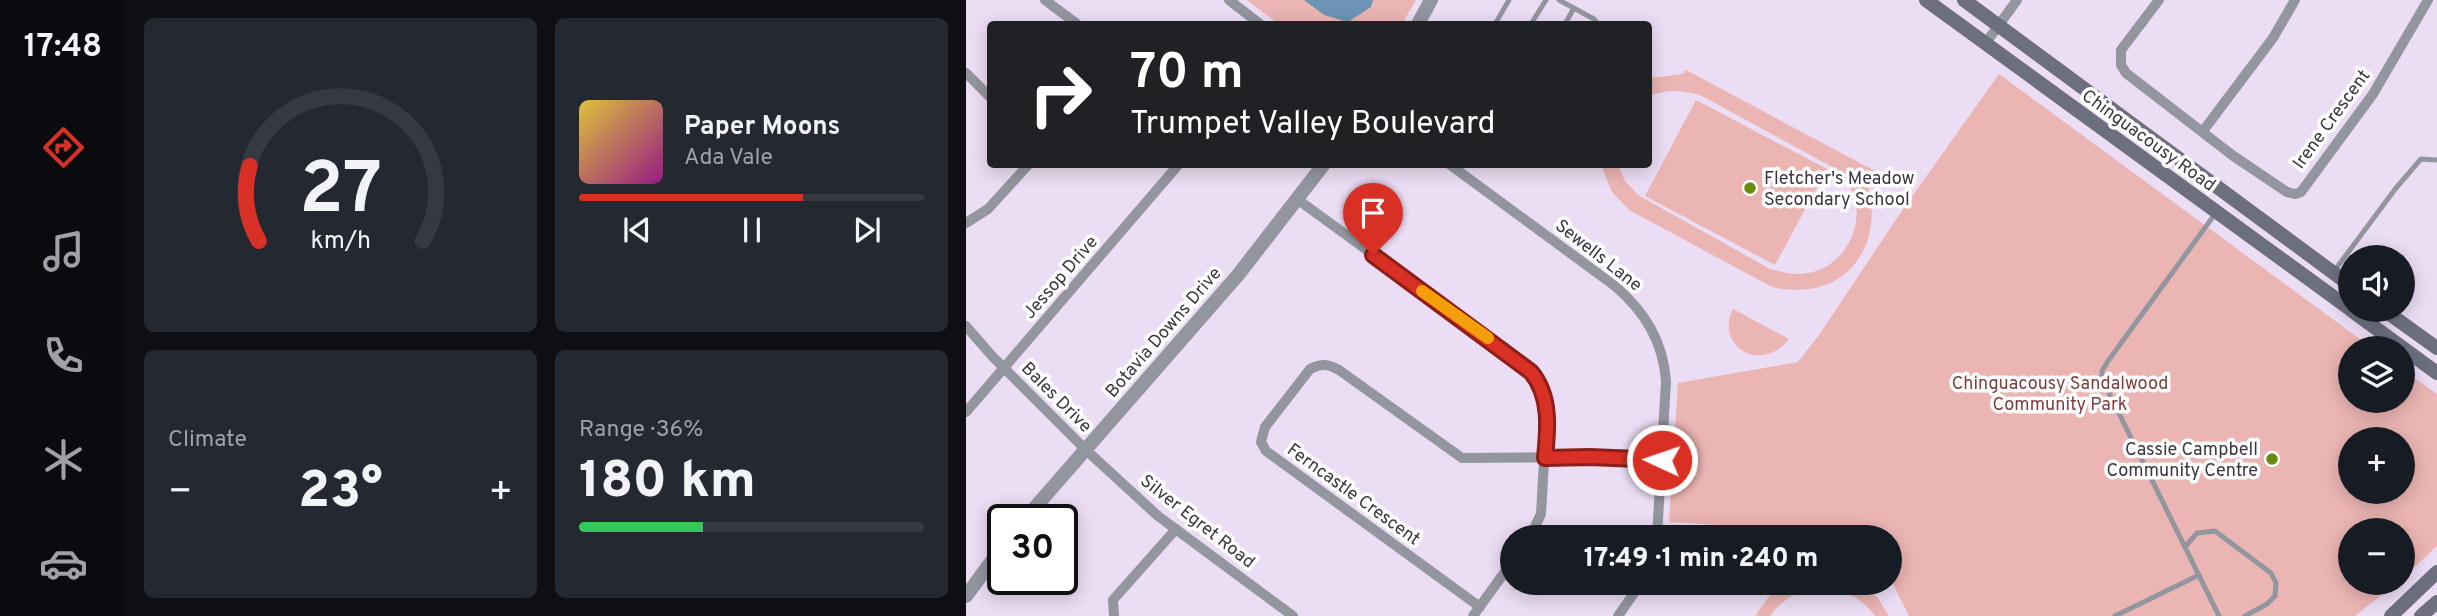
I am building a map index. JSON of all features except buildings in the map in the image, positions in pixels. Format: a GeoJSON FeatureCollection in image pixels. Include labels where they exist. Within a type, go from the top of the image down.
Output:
{"type":"FeatureCollection","features":[{"type":"Feature","properties":{"kind":"main road","name":"Chinguacousy Road"},"geometry":{"type":"LineString","coordinates":[[1926,0],[2338,301]]}},
{"type":"Feature","properties":{"kind":"main road","name":"Chinguacousy Road"},"geometry":{"type":"LineString","coordinates":[[1964,0],[2338,277]]}},
{"type":"Feature","properties":{"kind":"main road","name":"Chinguacousy Road"},"geometry":{"type":"LineString","coordinates":[[2367,322],[2437,373]]}},
{"type":"Feature","properties":{"kind":"main road"},"geometry":{"type":"LineString","coordinates":[[2401,322],[2437,348]]}},
{"type":"Feature","properties":{"kind":"main road"},"geometry":{"type":"LineString","coordinates":[[2391,616],[2437,572]]}},
{"type":"Feature","properties":{"kind":"main road"},"geometry":{"type":"LineString","coordinates":[[2421,616],[2437,602]]}},
{"type":"Feature","properties":{"kind":"street"},"geometry":{"type":"LineString","coordinates":[[1045,0],[1073,21]]}},
{"type":"Feature","properties":{"kind":"street"},"geometry":{"type":"LineString","coordinates":[[1229,0],[1256,21]]}},
{"type":"Feature","properties":{"kind":"street"},"geometry":{"type":"LineString","coordinates":[[1420,21],[1431,0]]}},
{"type":"Feature","properties":{"kind":"street"},"geometry":{"type":"LineString","coordinates":[[1985,44],[2017,0]]}},
{"type":"Feature","properties":{"kind":"street"},"geometry":{"type":"LineString","coordinates":[[2159,0],[2121,50],[2121,65],[2126,73],[2203,131],[2273,38],[2295,0]]}},
{"type":"Feature","properties":{"kind":"street","name":"Irene Crescent"},"geometry":{"type":"LineString","coordinates":[[2203,131],[2232,155],[2287,192],[2301,192],[2374,94],[2428,0]]}},
{"type":"Feature","properties":{"kind":"street"},"geometry":{"type":"LineString","coordinates":[[966,73],[987,94]]}},
{"type":"Feature","properties":{"kind":"street"},"geometry":{"type":"LineString","coordinates":[[966,223],[988,209],[1025,168]]}},
{"type":"Feature","properties":{"kind":"street","name":"Jessop Drive"},"geometry":{"type":"LineString","coordinates":[[966,412],[1176,168]]}},
{"type":"Feature","properties":{"kind":"street","name":"Botavia Downs Drive"},"geometry":{"type":"LineString","coordinates":[[1038,504],[1238,275],[1321,168]]}},
{"type":"Feature","properties":{"kind":"street","name":"Sewells Lane"},"geometry":{"type":"LineString","coordinates":[[1454,168],[1615,286],[1643,314],[1660,347],[1665,369],[1658,525]]}},
{"type":"Feature","properties":{"kind":"street"},"geometry":{"type":"LineString","coordinates":[[1297,199],[1531,372],[1537,380],[1546,403],[1547,418],[1541,514],[1536,525]]}},
{"type":"Feature","properties":{"kind":"street","name":"Bales Drive"},"geometry":{"type":"LineString","coordinates":[[966,326],[1086,450]]}},
{"type":"Feature","properties":{"kind":"street","name":"Ferncastle Crescent"},"geometry":{"type":"LineString","coordinates":[[1476,611],[1266,451],[1261,442],[1265,427],[1310,369],[1329,365],[1462,458],[1545,458]]}},
{"type":"Feature","properties":{"kind":"street","name":"Silver Egret Road"},"geometry":{"type":"LineString","coordinates":[[1086,450],[1158,516],[1293,616]]}},
{"type":"Feature","properties":{"kind":"street"},"geometry":{"type":"LineString","coordinates":[[1545,458],[1662,460]]}},
{"type":"Feature","properties":{"kind":"street"},"geometry":{"type":"LineString","coordinates":[[1114,616],[1113,600],[1176,529]]}},
{"type":"Feature","properties":{"kind":"street"},"geometry":{"type":"LineString","coordinates":[[966,596],[987,568]]}},
{"type":"Feature","properties":{"kind":"street"},"geometry":{"type":"LineString","coordinates":[[1476,611],[1500,578]]}},
{"type":"Feature","properties":{"kind":"street"},"geometry":{"type":"LineString","coordinates":[[1618,616],[1633,595]]}},
{"type":"Feature","properties":{"kind":"lane"},"geometry":{"type":"LineString","coordinates":[[1497,21],[1509,0]]}},
{"type":"Feature","properties":{"kind":"lane"},"geometry":{"type":"LineString","coordinates":[[1533,21],[1546,0]]}},
{"type":"Feature","properties":{"kind":"lane"},"geometry":{"type":"LineString","coordinates":[[1559,0],[1596,21]]}},
{"type":"Feature","properties":{"kind":"lane"},"geometry":{"type":"LineString","coordinates":[[1567,21],[1574,8]]}},
{"type":"Feature","properties":{"kind":"lane"},"geometry":{"type":"LineString","coordinates":[[2333,273],[2421,159],[2437,160]]}},
{"type":"Feature","properties":{"kind":"lane"},"geometry":{"type":"LineString","coordinates":[[2217,212],[2108,361],[2102,379],[2219,616]]}},
{"type":"Feature","properties":{"kind":"lane"},"geometry":{"type":"LineString","coordinates":[[2185,547],[2197,533],[2215,531],[2272,573],[2277,586],[2275,596],[2267,604],[2245,616]]}},
{"type":"Feature","properties":{"kind":"lane"},"geometry":{"type":"LineString","coordinates":[[2115,616],[2199,575]]}},
{"type":"Feature","properties":{"kind":"green space"},"geometry":{"type":"Polygon","coordinates":[[[1247,0],[1416,0],[1404,21],[1274,21],[1247,0]]]}},
{"type":"Feature","properties":{"kind":"green space"},"geometry":{"type":"Polygon","coordinates":[[[1686,70],[1875,171],[1868,185],[1872,209],[1870,231],[1863,250],[1852,267],[1837,279],[1818,287],[1797,290],[1772,287],[1629,210],[1612,192],[1602,168],[1619,168],[1625,181],[1638,195],[1770,269],[1798,274],[1820,270],[1839,256],[1847,246],[1856,223],[1855,199],[1834,168],[1702,96],[1675,91],[1652,95],[1652,78],[1683,74],[1686,70]]]}},
{"type":"Feature","properties":{"kind":"green space","name":"Chinguacousy Sandalwood Community Park"},"geometry":{"type":"Polygon","coordinates":[[[1999,74],[2356,336],[2338,336],[2338,413],[2415,413],[2415,378],[2437,394],[2437,546],[2415,567],[2415,518],[2338,518],[2338,595],[2382,595],[2355,616],[1909,616],[1898,595],[1902,595],[1902,525],[1719,525],[1669,522],[1678,383],[1798,362],[1901,212],[1999,74]]]}},
{"type":"Feature","properties":{"kind":"green space"},"geometry":{"type":"Polygon","coordinates":[[[1696,100],[1827,169],[1775,265],[1645,196],[1696,100]]]}},
{"type":"Feature","properties":{"kind":"green space"},"geometry":{"type":"Polygon","coordinates":[[[1733,309],[1789,339],[1778,350],[1766,355],[1743,351],[1735,344],[1730,334],[1729,322],[1733,309]]]}},
{"type":"Feature","properties":{"kind":"green space"},"geometry":{"type":"Polygon","coordinates":[[[1770,595],[1794,595],[1770,616],[1755,616],[1770,595]]]}},
{"type":"Feature","properties":{"kind":"green space"},"geometry":{"type":"Polygon","coordinates":[[[1849,595],[1874,595],[1889,616],[1875,616],[1864,604],[1849,595]]]}},
{"type":"Feature","properties":{"kind":"water"},"geometry":{"type":"Polygon","coordinates":[[[1304,0],[1373,0],[1371,7],[1350,21],[1324,15],[1304,0]]]}},
{"type":"Feature","properties":{"kind":"slow traffic"},"geometry":{"type":"LineString","coordinates":[[1422,291],[1488,338]]}},
{"type":"Feature","properties":{"kind":"place","name":"Fletcher's Meadow Secondary School"},"geometry":{"type":"Point","coordinates":[1750,188]}},
{"type":"Feature","properties":{"kind":"place","name":"Cassie Campbell Community Centre"},"geometry":{"type":"Point","coordinates":[2272,459]}},
{"type":"Feature","properties":{"kind":"route"},"geometry":{"type":"LineString","coordinates":[[1373,255],[1531,372],[1546,403],[1545,458],[1662,460]]}}]}
